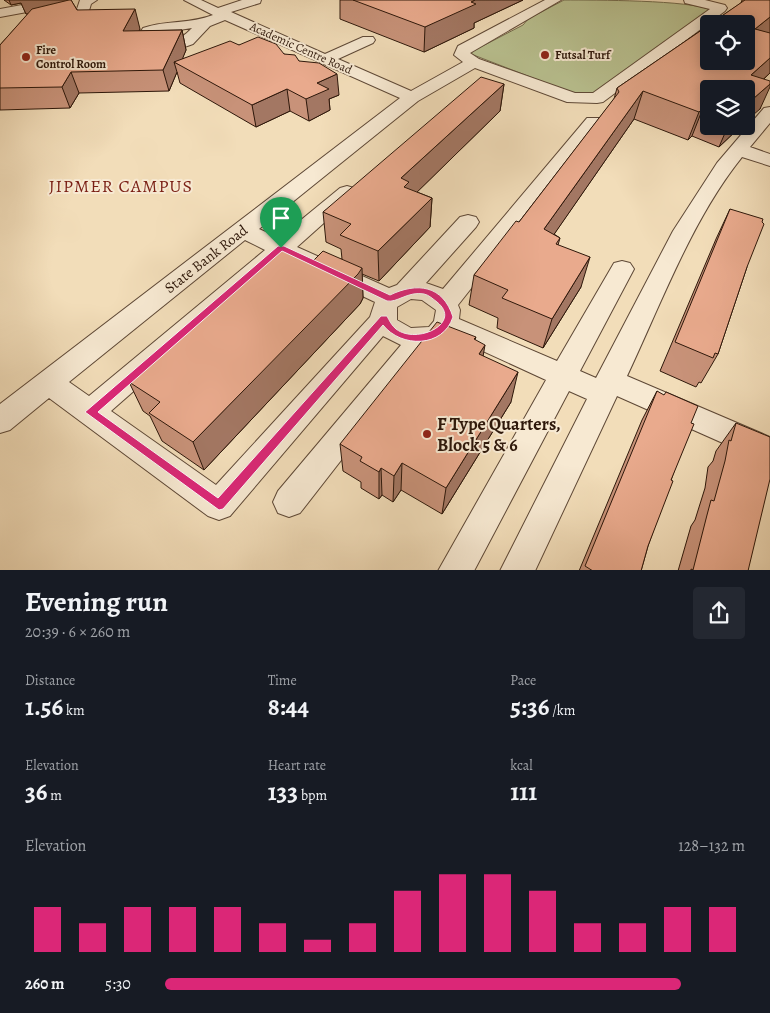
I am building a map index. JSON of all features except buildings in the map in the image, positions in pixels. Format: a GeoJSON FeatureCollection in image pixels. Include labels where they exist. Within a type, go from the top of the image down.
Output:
{"type":"FeatureCollection","features":[{"type":"Feature","properties":{"kind":"street"},"geometry":{"type":"LineString","coordinates":[[0,13],[39,3],[68,0]]}},
{"type":"Feature","properties":{"kind":"street"},"geometry":{"type":"LineString","coordinates":[[42,22],[83,11],[85,2],[91,0]]}},
{"type":"Feature","properties":{"kind":"street","name":"Academic Centre Road"},"geometry":{"type":"LineString","coordinates":[[190,0],[219,9],[412,97]]}},
{"type":"Feature","properties":{"kind":"street"},"geometry":{"type":"LineString","coordinates":[[205,23],[219,9],[254,0]]}},
{"type":"Feature","properties":{"kind":"street"},"geometry":{"type":"LineString","coordinates":[[554,0],[464,49],[462,55],[474,62],[573,98],[597,98],[725,4]]}},
{"type":"Feature","properties":{"kind":"street"},"geometry":{"type":"LineString","coordinates":[[690,0],[725,4]]}},
{"type":"Feature","properties":{"kind":"street"},"geometry":{"type":"LineString","coordinates":[[326,59],[368,40]]}},
{"type":"Feature","properties":{"kind":"street"},"geometry":{"type":"LineString","coordinates":[[287,63],[291,56],[301,48]]}},
{"type":"Feature","properties":{"kind":"street","name":"State Bank Road"},"geometry":{"type":"LineString","coordinates":[[0,421],[412,97],[474,62]]}},
{"type":"Feature","properties":{"kind":"street"},"geometry":{"type":"LineString","coordinates":[[333,78],[356,72]]}},
{"type":"Feature","properties":{"kind":"street"},"geometry":{"type":"LineString","coordinates":[[517,570],[684,231],[724,167],[770,112]]}},
{"type":"Feature","properties":{"kind":"street"},"geometry":{"type":"LineString","coordinates":[[393,303],[393,331],[411,338],[421,338],[437,334],[446,314],[593,122]]}},
{"type":"Feature","properties":{"kind":"street"},"geometry":{"type":"LineString","coordinates":[[739,150],[770,160]]}},
{"type":"Feature","properties":{"kind":"street"},"geometry":{"type":"LineString","coordinates":[[90,412],[363,178]]}},
{"type":"Feature","properties":{"kind":"street"},"geometry":{"type":"LineString","coordinates":[[49,382],[219,505],[393,303],[468,222]]}},
{"type":"Feature","properties":{"kind":"street"},"geometry":{"type":"LineString","coordinates":[[242,230],[393,303],[424,291],[432,294],[446,314],[562,376],[606,387],[770,451]]}},
{"type":"Feature","properties":{"kind":"street"},"geometry":{"type":"LineString","coordinates":[[455,570],[622,269]]}},
{"type":"Feature","properties":{"kind":"street"},"geometry":{"type":"LineString","coordinates":[[289,502],[421,338]]}},
{"type":"Feature","properties":{"kind":"green space"},"geometry":{"type":"Polygon","coordinates":[[[564,0],[664,2],[711,10],[704,15],[700,15],[700,18],[596,94],[582,97],[471,54],[473,51],[523,25],[528,19],[564,0]]]}},
{"type":"Feature","properties":{"kind":"place","name":"Futsal Turf"},"geometry":{"type":"Point","coordinates":[545,55]}},
{"type":"Feature","properties":{"kind":"place","name":"Fire Control Room"},"geometry":{"type":"Point","coordinates":[26,57]}},
{"type":"Feature","properties":{"kind":"place","name":"F Type Quarters, Block 5 & 6"},"geometry":{"type":"Point","coordinates":[427,434]}},
{"type":"Feature","properties":{"kind":"district","name":"JIPMER CAMPUS"},"geometry":{"type":"Point","coordinates":[121,186]}},
{"type":"Feature","properties":{"kind":"route"},"geometry":{"type":"LineString","coordinates":[[281,248],[390,299],[394,295],[406,291],[424,291],[432,294],[440,298],[445,304],[449,317],[447,324],[437,334],[421,338],[401,336],[387,325],[384,318],[219,505],[90,412],[281,248]]}}]}
